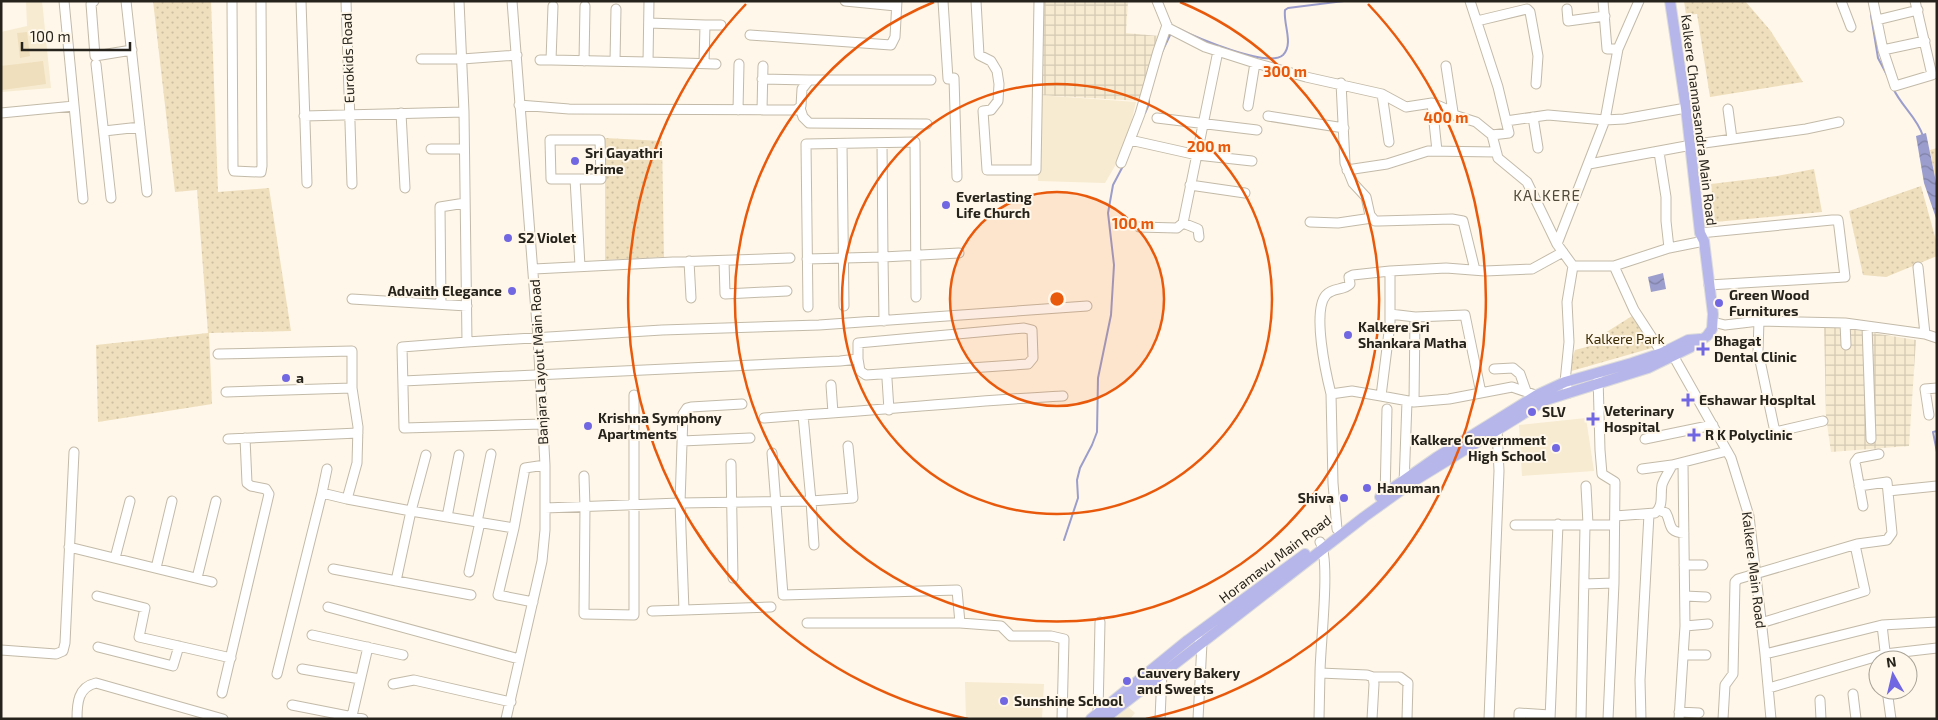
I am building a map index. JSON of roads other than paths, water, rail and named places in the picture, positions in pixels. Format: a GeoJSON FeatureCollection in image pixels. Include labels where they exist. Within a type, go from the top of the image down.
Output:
{"type":"FeatureCollection","features":[{"type":"Feature","properties":{"kind":"main road","name":"Kalkere Channasandra Main Road"},"geometry":{"type":"LineString","coordinates":[[1670,1],[1686,108],[1694,145]]}},
{"type":"Feature","properties":{"kind":"main road","name":"Kalkere Channasandra Main Road"},"geometry":{"type":"LineString","coordinates":[[1677,1],[1713,322]]}},
{"type":"Feature","properties":{"kind":"main road"},"geometry":{"type":"LineString","coordinates":[[1668,353],[1691,347],[1709,334],[1713,322]]}},
{"type":"Feature","properties":{"kind":"main road","name":"Horamavu Main Road"},"geometry":{"type":"LineString","coordinates":[[1098,717],[1404,483],[1566,382],[1668,353]]}},
{"type":"Feature","properties":{"kind":"main road","name":"Horamavu Main Road"},"geometry":{"type":"LineString","coordinates":[[1404,483],[1497,429],[1542,397],[1569,393],[1648,368],[1668,353]]}},
{"type":"Feature","properties":{"kind":"main road","name":"Horamavu Main Road"},"geometry":{"type":"LineString","coordinates":[[1322,545],[1337,529],[1385,497]]}},
{"type":"Feature","properties":{"kind":"main road","name":"Horamavu Main Road"},"geometry":{"type":"LineString","coordinates":[[1098,717],[1162,673],[1198,639]]}},
{"type":"Feature","properties":{"kind":"street"},"geometry":{"type":"LineString","coordinates":[[64,1],[83,199]]}},
{"type":"Feature","properties":{"kind":"street"},"geometry":{"type":"LineString","coordinates":[[94,1],[91,4],[95,56],[132,50]]}},
{"type":"Feature","properties":{"kind":"street"},"geometry":{"type":"LineString","coordinates":[[126,1],[147,192]]}},
{"type":"Feature","properties":{"kind":"street"},"geometry":{"type":"LineString","coordinates":[[232,1],[234,171],[259,172],[261,172],[262,166],[261,1]]}},
{"type":"Feature","properties":{"kind":"street"},"geometry":{"type":"LineString","coordinates":[[301,1],[307,183]]}},
{"type":"Feature","properties":{"kind":"street","name":"Eurokids Road"},"geometry":{"type":"LineString","coordinates":[[346,1],[352,184]]}},
{"type":"Feature","properties":{"kind":"street"},"geometry":{"type":"LineString","coordinates":[[459,1],[464,112],[467,342]]}},
{"type":"Feature","properties":{"kind":"street","name":"Banjara Layout Main Road"},"geometry":{"type":"LineString","coordinates":[[506,719],[542,562],[545,530],[544,465],[534,269],[519,105],[512,1]]}},
{"type":"Feature","properties":{"kind":"street"},"geometry":{"type":"LineString","coordinates":[[648,62],[649,1]]}},
{"type":"Feature","properties":{"kind":"street"},"geometry":{"type":"LineString","coordinates":[[750,34],[891,45],[895,37],[896,4],[845,1]]}},
{"type":"Feature","properties":{"kind":"street"},"geometry":{"type":"LineString","coordinates":[[943,1],[948,79],[954,78],[957,177]]}},
{"type":"Feature","properties":{"kind":"street"},"geometry":{"type":"LineString","coordinates":[[976,1],[979,55],[991,61],[997,70],[999,84],[998,101],[991,110],[982,111],[987,170],[1036,170],[1039,1]]}},
{"type":"Feature","properties":{"kind":"street"},"geometry":{"type":"LineString","coordinates":[[1157,1],[1170,28],[1218,51],[1306,77],[1382,94],[1406,107],[1432,103],[1453,112],[1454,115],[1476,122],[1492,135],[1498,158],[1527,182],[1557,244],[1573,266],[1567,302],[1570,342],[1566,382],[1569,393]]}},
{"type":"Feature","properties":{"kind":"street"},"geometry":{"type":"LineString","coordinates":[[1470,1],[1498,87],[1509,133],[1492,135]]}},
{"type":"Feature","properties":{"kind":"street"},"geometry":{"type":"LineString","coordinates":[[1603,1],[1607,49],[1618,49]]}},
{"type":"Feature","properties":{"kind":"street"},"geometry":{"type":"LineString","coordinates":[[1557,244],[1606,120],[1618,49],[1639,1]]}},
{"type":"Feature","properties":{"kind":"street"},"geometry":{"type":"LineString","coordinates":[[1841,1],[1851,26]]}},
{"type":"Feature","properties":{"kind":"street"},"geometry":{"type":"LineString","coordinates":[[1873,1],[1883,50],[1895,86],[1932,75],[1917,5],[1877,20]]}},
{"type":"Feature","properties":{"kind":"street"},"geometry":{"type":"LineString","coordinates":[[551,60],[553,6]]}},
{"type":"Feature","properties":{"kind":"street"},"geometry":{"type":"LineString","coordinates":[[584,60],[585,6]]}},
{"type":"Feature","properties":{"kind":"street"},"geometry":{"type":"LineString","coordinates":[[615,62],[616,9]]}},
{"type":"Feature","properties":{"kind":"street"},"geometry":{"type":"LineString","coordinates":[[1477,21],[1527,9],[1530,12],[1538,56],[1536,84]]}},
{"type":"Feature","properties":{"kind":"street"},"geometry":{"type":"LineString","coordinates":[[1567,9],[1568,21],[1605,16]]}},
{"type":"Feature","properties":{"kind":"street"},"geometry":{"type":"LineString","coordinates":[[649,24],[721,25]]}},
{"type":"Feature","properties":{"kind":"street"},"geometry":{"type":"LineString","coordinates":[[704,63],[705,25]]}},
{"type":"Feature","properties":{"kind":"street"},"geometry":{"type":"LineString","coordinates":[[1121,163],[1133,141],[1170,28]]}},
{"type":"Feature","properties":{"kind":"street"},"geometry":{"type":"LineString","coordinates":[[1883,50],[1924,41]]}},
{"type":"Feature","properties":{"kind":"street"},"geometry":{"type":"LineString","coordinates":[[1139,226],[1177,228],[1183,223],[1218,51]]}},
{"type":"Feature","properties":{"kind":"street"},"geometry":{"type":"LineString","coordinates":[[421,59],[462,59],[517,55]]}},
{"type":"Feature","properties":{"kind":"street"},"geometry":{"type":"LineString","coordinates":[[540,60],[716,64]]}},
{"type":"Feature","properties":{"kind":"street"},"geometry":{"type":"LineString","coordinates":[[1248,106],[1255,63]]}},
{"type":"Feature","properties":{"kind":"street"},"geometry":{"type":"LineString","coordinates":[[96,64],[111,198]]}},
{"type":"Feature","properties":{"kind":"street"},"geometry":{"type":"LineString","coordinates":[[738,110],[739,64]]}},
{"type":"Feature","properties":{"kind":"street"},"geometry":{"type":"LineString","coordinates":[[762,110],[763,66]]}},
{"type":"Feature","properties":{"kind":"street"},"geometry":{"type":"LineString","coordinates":[[1446,66],[1453,112]]}},
{"type":"Feature","properties":{"kind":"street"},"geometry":{"type":"LineString","coordinates":[[762,79],[931,80]]}},
{"type":"Feature","properties":{"kind":"street"},"geometry":{"type":"LineString","coordinates":[[809,80],[802,89],[800,108],[803,117],[809,123],[927,124]]}},
{"type":"Feature","properties":{"kind":"street"},"geometry":{"type":"LineString","coordinates":[[1341,84],[1345,163],[1355,186],[1366,197],[1372,218]]}},
{"type":"Feature","properties":{"kind":"street"},"geometry":{"type":"LineString","coordinates":[[1382,94],[1389,142]]}},
{"type":"Feature","properties":{"kind":"street"},"geometry":{"type":"LineString","coordinates":[[1432,103],[1437,151]]}},
{"type":"Feature","properties":{"kind":"street"},"geometry":{"type":"LineString","coordinates":[[519,105],[569,109],[796,110],[800,108]]}},
{"type":"Feature","properties":{"kind":"street"},"geometry":{"type":"LineString","coordinates":[[1,114],[74,106]]}},
{"type":"Feature","properties":{"kind":"street"},"geometry":{"type":"LineString","coordinates":[[1506,121],[1548,115],[1606,120],[1624,119],[1686,108]]}},
{"type":"Feature","properties":{"kind":"street"},"geometry":{"type":"LineString","coordinates":[[1728,109],[1732,139]]}},
{"type":"Feature","properties":{"kind":"street"},"geometry":{"type":"LineString","coordinates":[[304,116],[464,112]]}},
{"type":"Feature","properties":{"kind":"street"},"geometry":{"type":"LineString","coordinates":[[402,113],[405,188]]}},
{"type":"Feature","properties":{"kind":"street"},"geometry":{"type":"LineString","coordinates":[[1268,116],[1344,128]]}},
{"type":"Feature","properties":{"kind":"street"},"geometry":{"type":"LineString","coordinates":[[1533,117],[1538,148]]}},
{"type":"Feature","properties":{"kind":"street"},"geometry":{"type":"LineString","coordinates":[[1157,118],[1203,122],[1257,130]]}},
{"type":"Feature","properties":{"kind":"street"},"geometry":{"type":"LineString","coordinates":[[1589,164],[1839,122]]}},
{"type":"Feature","properties":{"kind":"street"},"geometry":{"type":"LineString","coordinates":[[104,131],[140,127]]}},
{"type":"Feature","properties":{"kind":"street"},"geometry":{"type":"LineString","coordinates":[[550,140],[600,140],[601,178],[575,179],[551,179],[550,140]]}},
{"type":"Feature","properties":{"kind":"street"},"geometry":{"type":"LineString","coordinates":[[1133,141],[1196,155],[1252,161]]}},
{"type":"Feature","properties":{"kind":"street"},"geometry":{"type":"LineString","coordinates":[[808,307],[806,144],[915,142],[916,297]]}},
{"type":"Feature","properties":{"kind":"street"},"geometry":{"type":"LineString","coordinates":[[882,143],[884,321]]}},
{"type":"Feature","properties":{"kind":"street"},"geometry":{"type":"LineString","coordinates":[[842,144],[844,306]]}},
{"type":"Feature","properties":{"kind":"street"},"geometry":{"type":"LineString","coordinates":[[431,149],[464,149]]}},
{"type":"Feature","properties":{"kind":"street"},"geometry":{"type":"LineString","coordinates":[[1347,170],[1388,164],[1419,153],[1437,151],[1496,152]]}},
{"type":"Feature","properties":{"kind":"street"},"geometry":{"type":"LineString","coordinates":[[1659,152],[1666,197],[1669,248]]}},
{"type":"Feature","properties":{"kind":"street"},"geometry":{"type":"LineString","coordinates":[[575,179],[580,266]]}},
{"type":"Feature","properties":{"kind":"street"},"geometry":{"type":"LineString","coordinates":[[1190,185],[1245,193]]}},
{"type":"Feature","properties":{"kind":"street"},"geometry":{"type":"LineString","coordinates":[[441,303],[440,207],[466,203]]}},
{"type":"Feature","properties":{"kind":"street"},"geometry":{"type":"LineString","coordinates":[[1310,222],[1333,223],[1372,218],[1379,221],[1460,219],[1465,225],[1475,270]]}},
{"type":"Feature","properties":{"kind":"street"},"geometry":{"type":"LineString","coordinates":[[1573,266],[1614,266],[1704,235],[1838,220],[1845,277],[1709,285]]}},
{"type":"Feature","properties":{"kind":"street"},"geometry":{"type":"LineString","coordinates":[[1183,223],[1198,229],[1199,237]]}},
{"type":"Feature","properties":{"kind":"street"},"geometry":{"type":"LineString","coordinates":[[1337,529],[1333,474],[1331,394],[1322,354],[1320,303],[1326,294],[1334,288],[1347,287],[1350,284],[1349,277],[1353,274],[1446,268],[1475,270],[1532,269],[1563,252]]}},
{"type":"Feature","properties":{"kind":"street"},"geometry":{"type":"LineString","coordinates":[[808,259],[959,253]]}},
{"type":"Feature","properties":{"kind":"street"},"geometry":{"type":"LineString","coordinates":[[534,269],[790,258]]}},
{"type":"Feature","properties":{"kind":"street"},"geometry":{"type":"LineString","coordinates":[[689,261],[692,298]]}},
{"type":"Feature","properties":{"kind":"street"},"geometry":{"type":"LineString","coordinates":[[724,261],[725,294],[787,291]]}},
{"type":"Feature","properties":{"kind":"street","name":"Kalkere Main Road"},"geometry":{"type":"LineString","coordinates":[[1614,266],[1634,310],[1668,353],[1713,425],[1731,458],[1749,516],[1771,719]]}},
{"type":"Feature","properties":{"kind":"street"},"geometry":{"type":"LineString","coordinates":[[1918,267],[1925,334]]}},
{"type":"Feature","properties":{"kind":"street"},"geometry":{"type":"LineString","coordinates":[[1381,396],[1388,348],[1390,271]]}},
{"type":"Feature","properties":{"kind":"street"},"geometry":{"type":"LineString","coordinates":[[352,299],[467,306]]}},
{"type":"Feature","properties":{"kind":"street"},"geometry":{"type":"LineString","coordinates":[[542,424],[404,428],[402,346],[662,330],[819,325],[1087,306]]}},
{"type":"Feature","properties":{"kind":"street"},"geometry":{"type":"LineString","coordinates":[[1390,314],[1415,316],[1466,315],[1481,394]]}},
{"type":"Feature","properties":{"kind":"street"},"geometry":{"type":"LineString","coordinates":[[1404,483],[1411,401],[1415,316]]}},
{"type":"Feature","properties":{"kind":"street"},"geometry":{"type":"LineString","coordinates":[[1713,322],[1725,325],[1759,321],[1845,322],[1925,334],[1937,338]]}},
{"type":"Feature","properties":{"kind":"street"},"geometry":{"type":"LineString","coordinates":[[1759,321],[1758,351],[1775,432],[1824,421]]}},
{"type":"Feature","properties":{"kind":"street"},"geometry":{"type":"LineString","coordinates":[[1845,322],[1846,345]]}},
{"type":"Feature","properties":{"kind":"street"},"geometry":{"type":"LineString","coordinates":[[1867,326],[1871,439]]}},
{"type":"Feature","properties":{"kind":"street"},"geometry":{"type":"LineString","coordinates":[[1024,328],[1032,330],[1033,358],[1028,364],[866,375],[860,371],[858,359],[858,343],[1024,328]]}},
{"type":"Feature","properties":{"kind":"street"},"geometry":{"type":"LineString","coordinates":[[218,354],[352,351],[352,388],[358,433],[357,463],[347,499]]}},
{"type":"Feature","properties":{"kind":"street"},"geometry":{"type":"LineString","coordinates":[[402,381],[539,376],[858,359]]}},
{"type":"Feature","properties":{"kind":"street"},"geometry":{"type":"LineString","coordinates":[[1494,369],[1509,366],[1513,368],[1520,374],[1526,391]]}},
{"type":"Feature","properties":{"kind":"street"},"geometry":{"type":"LineString","coordinates":[[1598,372],[1602,474],[1615,482],[1614,583],[1608,719]]}},
{"type":"Feature","properties":{"kind":"street"},"geometry":{"type":"LineString","coordinates":[[886,379],[889,410]]}},
{"type":"Feature","properties":{"kind":"street"},"geometry":{"type":"LineString","coordinates":[[831,385],[833,413]]}},
{"type":"Feature","properties":{"kind":"street"},"geometry":{"type":"LineString","coordinates":[[1331,394],[1352,391],[1411,401],[1481,394],[1512,387],[1542,397]]}},
{"type":"Feature","properties":{"kind":"street"},"geometry":{"type":"LineString","coordinates":[[226,392],[352,388]]}},
{"type":"Feature","properties":{"kind":"street"},"geometry":{"type":"LineString","coordinates":[[1928,415],[1925,389],[1937,388]]}},
{"type":"Feature","properties":{"kind":"street"},"geometry":{"type":"LineString","coordinates":[[584,476],[584,614],[634,615],[634,395]]}},
{"type":"Feature","properties":{"kind":"street"},"geometry":{"type":"LineString","coordinates":[[764,418],[889,410],[1014,398],[1063,396]]}},
{"type":"Feature","properties":{"kind":"street"},"geometry":{"type":"LineString","coordinates":[[684,610],[680,503],[683,414],[687,408],[742,404]]}},
{"type":"Feature","properties":{"kind":"street"},"geometry":{"type":"LineString","coordinates":[[1385,497],[1387,409]]}},
{"type":"Feature","properties":{"kind":"street"},"geometry":{"type":"LineString","coordinates":[[803,415],[814,545]]}},
{"type":"Feature","properties":{"kind":"street"},"geometry":{"type":"LineString","coordinates":[[1645,438],[1713,425]]}},
{"type":"Feature","properties":{"kind":"street"},"geometry":{"type":"LineString","coordinates":[[1489,719],[1499,471],[1497,429]]}},
{"type":"Feature","properties":{"kind":"street"},"geometry":{"type":"LineString","coordinates":[[228,439],[358,433]]}},
{"type":"Feature","properties":{"kind":"street"},"geometry":{"type":"LineString","coordinates":[[222,693],[269,496],[268,490],[251,486],[248,483],[245,438]]}},
{"type":"Feature","properties":{"kind":"street"},"geometry":{"type":"LineString","coordinates":[[682,441],[750,438]]}},
{"type":"Feature","properties":{"kind":"street"},"geometry":{"type":"LineString","coordinates":[[545,508],[811,501],[853,498],[848,446]]}},
{"type":"Feature","properties":{"kind":"street"},"geometry":{"type":"LineString","coordinates":[[1642,469],[1683,463],[1728,451]]}},
{"type":"Feature","properties":{"kind":"street"},"geometry":{"type":"LineString","coordinates":[[1,650],[56,654],[62,650],[65,643],[74,452]]}},
{"type":"Feature","properties":{"kind":"street"},"geometry":{"type":"LineString","coordinates":[[469,572],[491,454]]}},
{"type":"Feature","properties":{"kind":"street"},"geometry":{"type":"LineString","coordinates":[[772,454],[783,596],[957,590],[960,623]]}},
{"type":"Feature","properties":{"kind":"street"},"geometry":{"type":"LineString","coordinates":[[1862,506],[1856,459],[1879,454]]}},
{"type":"Feature","properties":{"kind":"street"},"geometry":{"type":"LineString","coordinates":[[396,581],[426,455]]}},
{"type":"Feature","properties":{"kind":"street"},"geometry":{"type":"LineString","coordinates":[[447,517],[459,455]]}},
{"type":"Feature","properties":{"kind":"street"},"geometry":{"type":"LineString","coordinates":[[1683,463],[1684,626],[1679,715],[1699,713]]}},
{"type":"Feature","properties":{"kind":"street"},"geometry":{"type":"LineString","coordinates":[[731,464],[733,578]]}},
{"type":"Feature","properties":{"kind":"street"},"geometry":{"type":"LineString","coordinates":[[533,602],[498,595],[514,528],[525,468],[544,465]]}},
{"type":"Feature","properties":{"kind":"street"},"geometry":{"type":"LineString","coordinates":[[1659,510],[1662,485],[1672,465]]}},
{"type":"Feature","properties":{"kind":"street"},"geometry":{"type":"LineString","coordinates":[[277,674],[327,470]]}},
{"type":"Feature","properties":{"kind":"street"},"geometry":{"type":"LineString","coordinates":[[1723,719],[1725,685],[1733,674],[1735,582],[1738,579],[1855,545],[1882,541],[1890,537],[1892,532],[1887,482],[1859,486]]}},
{"type":"Feature","properties":{"kind":"street"},"geometry":{"type":"LineString","coordinates":[[1581,719],[1587,525],[1586,486]]}},
{"type":"Feature","properties":{"kind":"street"},"geometry":{"type":"LineString","coordinates":[[1888,491],[1937,486]]}},
{"type":"Feature","properties":{"kind":"street"},"geometry":{"type":"LineString","coordinates":[[322,493],[412,511],[514,528]]}},
{"type":"Feature","properties":{"kind":"street"},"geometry":{"type":"LineString","coordinates":[[115,558],[130,501]]}},
{"type":"Feature","properties":{"kind":"street"},"geometry":{"type":"LineString","coordinates":[[156,568],[172,501]]}},
{"type":"Feature","properties":{"kind":"street"},"geometry":{"type":"LineString","coordinates":[[197,578],[216,501]]}},
{"type":"Feature","properties":{"kind":"street"},"geometry":{"type":"LineString","coordinates":[[1515,525],[1587,525],[1649,514],[1659,510],[1666,513],[1672,530],[1684,533]]}},
{"type":"Feature","properties":{"kind":"street"},"geometry":{"type":"LineString","coordinates":[[1641,719],[1640,680],[1649,514]]}},
{"type":"Feature","properties":{"kind":"street"},"geometry":{"type":"LineString","coordinates":[[1519,719],[1519,713],[1550,717],[1558,524]]}},
{"type":"Feature","properties":{"kind":"street"},"geometry":{"type":"LineString","coordinates":[[1319,719],[1324,574],[1322,545]]}},
{"type":"Feature","properties":{"kind":"street"},"geometry":{"type":"LineString","coordinates":[[1761,623],[1865,591],[1855,545]]}},
{"type":"Feature","properties":{"kind":"street"},"geometry":{"type":"LineString","coordinates":[[69,547],[212,582]]}},
{"type":"Feature","properties":{"kind":"street"},"geometry":{"type":"LineString","coordinates":[[1684,565],[1703,565]]}},
{"type":"Feature","properties":{"kind":"street"},"geometry":{"type":"LineString","coordinates":[[333,569],[471,595]]}},
{"type":"Feature","properties":{"kind":"street"},"geometry":{"type":"LineString","coordinates":[[1584,584],[1614,583]]}},
{"type":"Feature","properties":{"kind":"street"},"geometry":{"type":"LineString","coordinates":[[97,596],[146,608],[139,636],[231,658]]}},
{"type":"Feature","properties":{"kind":"street"},"geometry":{"type":"LineString","coordinates":[[1684,596],[1706,597]]}},
{"type":"Feature","properties":{"kind":"street"},"geometry":{"type":"LineString","coordinates":[[652,611],[771,606]]}},
{"type":"Feature","properties":{"kind":"street"},"geometry":{"type":"LineString","coordinates":[[328,607],[519,659]]}},
{"type":"Feature","properties":{"kind":"street"},"geometry":{"type":"LineString","coordinates":[[1098,717],[1100,622]]}},
{"type":"Feature","properties":{"kind":"street"},"geometry":{"type":"LineString","coordinates":[[1765,654],[1882,625],[1937,622]]}},
{"type":"Feature","properties":{"kind":"street"},"geometry":{"type":"LineString","coordinates":[[807,623],[960,623],[1001,626],[1011,636],[1051,636],[1064,639],[1062,719]]}},
{"type":"Feature","properties":{"kind":"street"},"geometry":{"type":"LineString","coordinates":[[1684,626],[1708,624]]}},
{"type":"Feature","properties":{"kind":"street"},"geometry":{"type":"LineString","coordinates":[[1882,625],[1885,650]]}},
{"type":"Feature","properties":{"kind":"street"},"geometry":{"type":"LineString","coordinates":[[312,635],[402,655]]}},
{"type":"Feature","properties":{"kind":"street"},"geometry":{"type":"LineString","coordinates":[[1198,639],[1198,719]]}},
{"type":"Feature","properties":{"kind":"street"},"geometry":{"type":"LineString","coordinates":[[98,647],[173,666],[179,646]]}},
{"type":"Feature","properties":{"kind":"street"},"geometry":{"type":"LineString","coordinates":[[352,716],[368,647]]}},
{"type":"Feature","properties":{"kind":"street"},"geometry":{"type":"LineString","coordinates":[[1918,651],[1937,648]]}},
{"type":"Feature","properties":{"kind":"street"},"geometry":{"type":"LineString","coordinates":[[1683,655],[1706,655]]}},
{"type":"Feature","properties":{"kind":"street"},"geometry":{"type":"LineString","coordinates":[[1768,688],[1868,662]]}},
{"type":"Feature","properties":{"kind":"street"},"geometry":{"type":"LineString","coordinates":[[302,669],[360,679]]}},
{"type":"Feature","properties":{"kind":"street"},"geometry":{"type":"LineString","coordinates":[[1160,719],[1162,673]]}},
{"type":"Feature","properties":{"kind":"street"},"geometry":{"type":"LineString","coordinates":[[1320,673],[1367,675],[1373,678],[1400,677],[1408,683],[1407,719]]}},
{"type":"Feature","properties":{"kind":"street"},"geometry":{"type":"LineString","coordinates":[[1372,719],[1373,678]]}},
{"type":"Feature","properties":{"kind":"street"},"geometry":{"type":"LineString","coordinates":[[393,684],[414,680],[511,702]]}},
{"type":"Feature","properties":{"kind":"street"},"geometry":{"type":"LineString","coordinates":[[77,719],[77,708],[83,689],[89,684],[96,682],[223,719]]}},
{"type":"Feature","properties":{"kind":"street"},"geometry":{"type":"LineString","coordinates":[[1853,694],[1856,719]]}},
{"type":"Feature","properties":{"kind":"street"},"geometry":{"type":"LineString","coordinates":[[1820,700],[1822,719]]}},
{"type":"Feature","properties":{"kind":"street"},"geometry":{"type":"LineString","coordinates":[[1888,700],[1891,719]]}},
{"type":"Feature","properties":{"kind":"street"},"geometry":{"type":"LineString","coordinates":[[292,705],[364,719]]}},
{"type":"Feature","properties":{"kind":"water"},"geometry":{"type":"Polygon","coordinates":[[[1926,133],[1937,187],[1937,221],[1924,183],[1916,136],[1926,133]]]}},
{"type":"Feature","properties":{"kind":"water"},"geometry":{"type":"Polygon","coordinates":[[[1663,273],[1666,289],[1651,292],[1648,277],[1663,273]]]}},
{"type":"Feature","properties":{"kind":"waterway"},"geometry":{"type":"LineString","coordinates":[[1177,28],[1230,50],[1262,58],[1275,58],[1283,55],[1288,45],[1285,10],[1288,8],[1344,1]]}},
{"type":"Feature","properties":{"kind":"waterway"},"geometry":{"type":"LineString","coordinates":[[1871,15],[1878,58],[1888,77]]}},
{"type":"Feature","properties":{"kind":"waterway"},"geometry":{"type":"LineString","coordinates":[[1161,54],[1171,33]]}},
{"type":"Feature","properties":{"kind":"waterway"},"geometry":{"type":"LineString","coordinates":[[1893,88],[1917,123],[1923,136]]}},
{"type":"Feature","properties":{"kind":"waterway"},"geometry":{"type":"LineString","coordinates":[[1145,113],[1149,104],[1149,96]]}},
{"type":"Feature","properties":{"kind":"waterway"},"geometry":{"type":"LineString","coordinates":[[1064,540],[1078,498],[1077,480],[1080,468],[1097,432],[1098,378],[1111,315],[1114,265],[1108,213],[1113,185],[1123,166]]}},
{"type":"Feature","properties":{"kind":"waterway"},"geometry":{"type":"LineString","coordinates":[[1937,431],[1933,432],[1937,452]]}},
{"type":"Feature","properties":{"kind":"place","name":"Sri Gayathri Prime"},"geometry":{"type":"Point","coordinates":[575,161]}},
{"type":"Feature","properties":{"kind":"place","name":"Everlasting Life Church"},"geometry":{"type":"Point","coordinates":[946,205]}},
{"type":"Feature","properties":{"kind":"place","name":"S2 Violet"},"geometry":{"type":"Point","coordinates":[508,238]}},
{"type":"Feature","properties":{"kind":"place","name":"Advaith Elegance"},"geometry":{"type":"Point","coordinates":[512,291]}},
{"type":"Feature","properties":{"kind":"place","name":"Green Wood Furnitures"},"geometry":{"type":"Point","coordinates":[1719,303]}},
{"type":"Feature","properties":{"kind":"place","name":"Kalkere Sri Shankara Matha"},"geometry":{"type":"Point","coordinates":[1348,335]}},
{"type":"Feature","properties":{"kind":"place","name":"Bhagat Dental Clinic"},"geometry":{"type":"Point","coordinates":[1703,349]}},
{"type":"Feature","properties":{"kind":"place","name":"a"},"geometry":{"type":"Point","coordinates":[286,378]}},
{"type":"Feature","properties":{"kind":"place","name":"Eshawar HospItal"},"geometry":{"type":"Point","coordinates":[1688,400]}},
{"type":"Feature","properties":{"kind":"place","name":"SLV"},"geometry":{"type":"Point","coordinates":[1532,412]}},
{"type":"Feature","properties":{"kind":"place","name":"Veterinary Hospital"},"geometry":{"type":"Point","coordinates":[1593,419]}},
{"type":"Feature","properties":{"kind":"place","name":"Krishna Symphony Apartments"},"geometry":{"type":"Point","coordinates":[588,426]}},
{"type":"Feature","properties":{"kind":"place","name":"R K Polyclinic"},"geometry":{"type":"Point","coordinates":[1694,435]}},
{"type":"Feature","properties":{"kind":"place","name":"Kalkere Government High School"},"geometry":{"type":"Point","coordinates":[1556,448]}},
{"type":"Feature","properties":{"kind":"place","name":"Hanuman"},"geometry":{"type":"Point","coordinates":[1367,488]}},
{"type":"Feature","properties":{"kind":"place","name":"Shiva"},"geometry":{"type":"Point","coordinates":[1344,498]}},
{"type":"Feature","properties":{"kind":"place","name":"Cauvery Bakery and Sweets"},"geometry":{"type":"Point","coordinates":[1127,681]}},
{"type":"Feature","properties":{"kind":"place","name":"Sunshine School"},"geometry":{"type":"Point","coordinates":[1004,701]}},
{"type":"Feature","properties":{"kind":"district","name":"KALKERE"},"geometry":{"type":"Point","coordinates":[1547,196]}},
{"type":"Feature","properties":{"kind":"park label","name":"Kalkere Park"},"geometry":{"type":"Point","coordinates":[1625,339]}}]}
